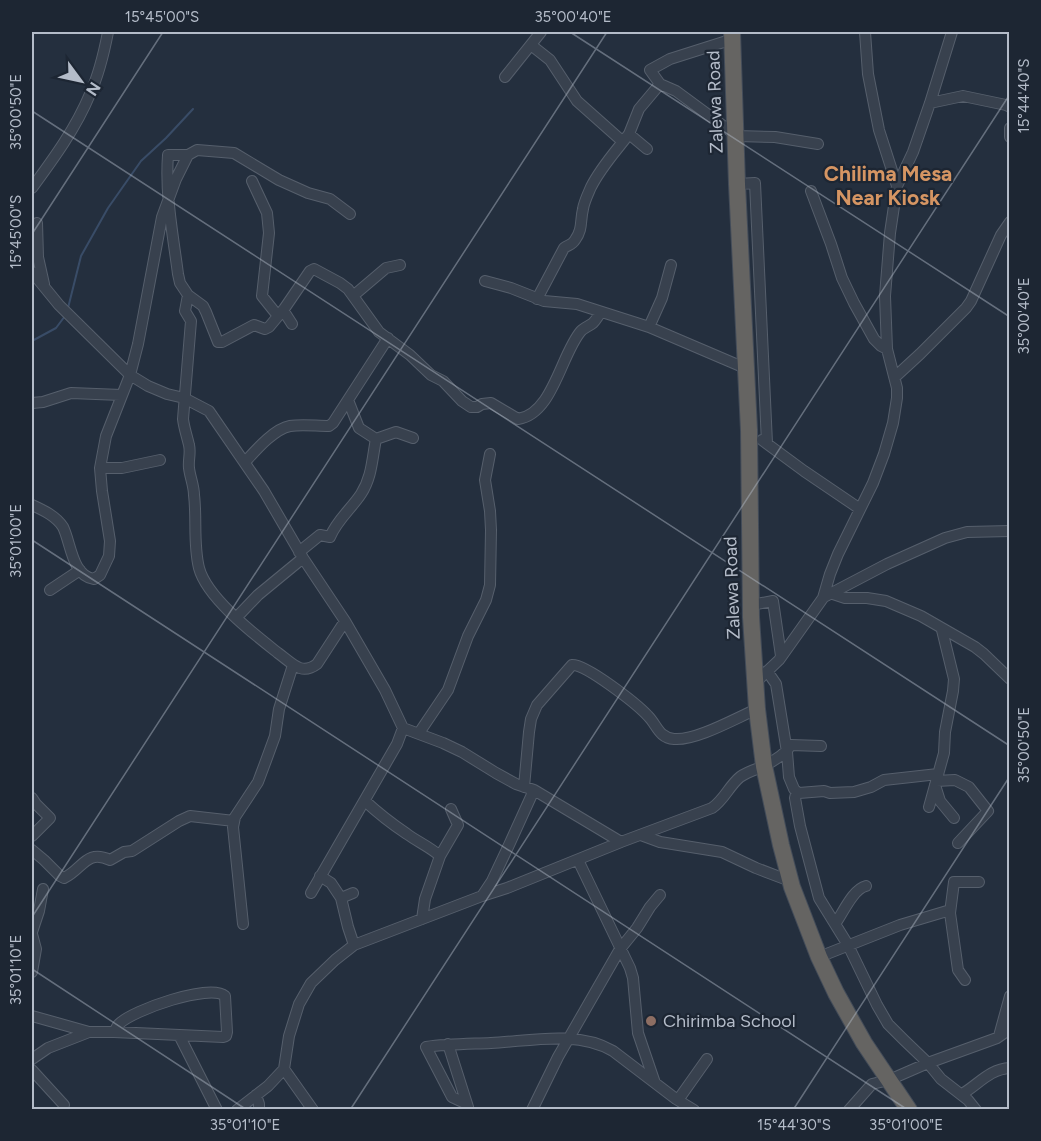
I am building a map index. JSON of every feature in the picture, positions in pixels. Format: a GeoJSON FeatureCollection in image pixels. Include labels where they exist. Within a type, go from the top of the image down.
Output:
{"type":"FeatureCollection","features":[{"type":"Feature","properties":{"kind":"highway","name":"Zalewa Road"},"geometry":{"type":"LineString","coordinates":[[733,35],[748,430],[751,605],[761,677],[757,709],[764,766],[790,881],[819,957],[864,1043],[909,1110]]}},
{"type":"Feature","properties":{"kind":"street"},"geometry":{"type":"LineString","coordinates":[[32,188],[78,119],[99,69],[108,32]]}},
{"type":"Feature","properties":{"kind":"street"},"geometry":{"type":"LineString","coordinates":[[505,77],[541,32]]}},
{"type":"Feature","properties":{"kind":"street"},"geometry":{"type":"LineString","coordinates":[[865,32],[868,74],[879,130],[897,186]]}},
{"type":"Feature","properties":{"kind":"street"},"geometry":{"type":"LineString","coordinates":[[798,793],[789,777],[776,684],[761,677],[781,656],[826,595],[830,574],[873,483],[884,454],[897,398],[895,377],[887,349],[885,296],[890,233],[897,186],[913,152],[952,32]]}},
{"type":"Feature","properties":{"kind":"street"},"geometry":{"type":"LineString","coordinates":[[733,35],[670,58],[650,70],[660,84],[676,92],[736,136],[775,136],[818,144]]}},
{"type":"Feature","properties":{"kind":"street"},"geometry":{"type":"LineString","coordinates":[[531,45],[554,64],[578,101],[626,138],[647,149]]}},
{"type":"Feature","properties":{"kind":"street"},"geometry":{"type":"LineString","coordinates":[[537,299],[564,248],[574,242],[581,228],[584,202],[595,180],[626,138],[639,110],[660,84]]}},
{"type":"Feature","properties":{"kind":"street"},"geometry":{"type":"LineString","coordinates":[[930,103],[963,96],[1010,107]]}},
{"type":"Feature","properties":{"kind":"street"},"geometry":{"type":"LineString","coordinates":[[1010,128],[1008,133],[1010,137]]}},
{"type":"Feature","properties":{"kind":"street"},"geometry":{"type":"LineString","coordinates":[[350,214],[330,199],[308,193],[279,180],[234,153],[197,150],[188,155],[168,155],[168,200],[180,283],[188,296],[202,306],[218,342],[254,325],[265,329],[269,327],[312,269],[344,285],[379,332],[411,355],[426,371],[447,385],[462,401],[471,407],[491,404],[518,419],[530,416],[543,401],[582,331],[594,322],[601,312]]}},
{"type":"Feature","properties":{"kind":"street"},"geometry":{"type":"LineString","coordinates":[[32,505],[47,512],[62,526],[76,565],[80,570],[88,578],[94,579],[100,575],[109,556],[110,542],[100,468],[106,436],[130,375],[138,344],[162,217],[188,155]]}},
{"type":"Feature","properties":{"kind":"street"},"geometry":{"type":"LineString","coordinates":[[252,181],[267,213],[269,233],[262,296],[292,324]]}},
{"type":"Feature","properties":{"kind":"street"},"geometry":{"type":"LineString","coordinates":[[737,184],[755,183],[767,443]]}},
{"type":"Feature","properties":{"kind":"street"},"geometry":{"type":"LineString","coordinates":[[811,191],[842,278],[854,303],[874,339],[880,346],[887,349]]}},
{"type":"Feature","properties":{"kind":"street"},"geometry":{"type":"LineString","coordinates":[[895,377],[960,315],[971,301],[1001,235],[1010,222]]}},
{"type":"Feature","properties":{"kind":"street"},"geometry":{"type":"LineString","coordinates":[[37,223],[38,257],[44,287]]}},
{"type":"Feature","properties":{"kind":"street"},"geometry":{"type":"LineString","coordinates":[[353,296],[386,268],[400,265]]}},
{"type":"Feature","properties":{"kind":"street"},"geometry":{"type":"LineString","coordinates":[[649,327],[662,298],[671,265]]}},
{"type":"Feature","properties":{"kind":"street"},"geometry":{"type":"LineString","coordinates":[[32,272],[94,341],[130,375],[167,394],[184,398],[209,411],[264,491],[301,555],[345,621],[386,690],[403,728],[402,734],[311,893]]}},
{"type":"Feature","properties":{"kind":"street"},"geometry":{"type":"LineString","coordinates":[[485,281],[544,301],[578,304],[649,327],[745,368]]}},
{"type":"Feature","properties":{"kind":"street"},"geometry":{"type":"LineString","coordinates":[[188,296],[185,310],[191,321],[183,419],[190,447],[189,469],[194,494],[199,569],[216,598],[293,665],[305,670],[317,664],[345,621]]}},
{"type":"Feature","properties":{"kind":"street"},"geometry":{"type":"LineString","coordinates":[[245,462],[282,429],[289,426],[329,426],[336,420],[388,338]]}},
{"type":"Feature","properties":{"kind":"street"},"geometry":{"type":"LineString","coordinates":[[32,403],[71,393],[121,395]]}},
{"type":"Feature","properties":{"kind":"street"},"geometry":{"type":"LineString","coordinates":[[348,400],[359,428],[375,439]]}},
{"type":"Feature","properties":{"kind":"street"},"geometry":{"type":"LineString","coordinates":[[748,430],[860,509]]}},
{"type":"Feature","properties":{"kind":"street"},"geometry":{"type":"LineString","coordinates":[[375,439],[396,432],[413,438]]}},
{"type":"Feature","properties":{"kind":"street"},"geometry":{"type":"LineString","coordinates":[[237,617],[320,535],[330,537],[334,526],[360,495],[369,479],[375,439]]}},
{"type":"Feature","properties":{"kind":"street"},"geometry":{"type":"LineString","coordinates":[[419,733],[448,690],[468,636],[486,600],[490,585],[491,530],[485,480],[490,454]]}},
{"type":"Feature","properties":{"kind":"street"},"geometry":{"type":"LineString","coordinates":[[100,468],[122,468],[160,460]]}},
{"type":"Feature","properties":{"kind":"street"},"geometry":{"type":"LineString","coordinates":[[826,595],[945,538],[966,531],[1010,531]]}},
{"type":"Feature","properties":{"kind":"street"},"geometry":{"type":"LineString","coordinates":[[50,590],[80,570]]}},
{"type":"Feature","properties":{"kind":"street"},"geometry":{"type":"LineString","coordinates":[[826,595],[886,601],[921,616],[975,647],[1010,679]]}},
{"type":"Feature","properties":{"kind":"street"},"geometry":{"type":"LineString","coordinates":[[751,605],[773,601],[781,656]]}},
{"type":"Feature","properties":{"kind":"street"},"geometry":{"type":"LineString","coordinates":[[928,807],[945,745],[954,679],[942,630]]}},
{"type":"Feature","properties":{"kind":"street"},"geometry":{"type":"LineString","coordinates":[[243,924],[240,882],[233,837],[234,820],[258,782],[275,736],[279,709],[293,665]]}},
{"type":"Feature","properties":{"kind":"street"},"geometry":{"type":"LineString","coordinates":[[482,896],[492,881],[522,819],[529,789],[531,719],[537,705],[572,665],[582,667],[608,684],[648,715],[664,736],[674,739],[693,736],[757,709]]}},
{"type":"Feature","properties":{"kind":"street"},"geometry":{"type":"LineString","coordinates":[[403,728],[462,752],[621,842]]}},
{"type":"Feature","properties":{"kind":"street"},"geometry":{"type":"LineString","coordinates":[[237,1110],[268,1086],[284,1069],[289,1036],[299,1004],[311,983],[354,945],[712,808],[721,801],[740,777],[787,752],[791,745],[821,746]]}},
{"type":"Feature","properties":{"kind":"street"},"geometry":{"type":"LineString","coordinates":[[798,793],[854,792],[884,780],[955,780],[969,787],[988,811],[958,843]]}},
{"type":"Feature","properties":{"kind":"street"},"geometry":{"type":"LineString","coordinates":[[936,780],[940,801],[954,818]]}},
{"type":"Feature","properties":{"kind":"street"},"geometry":{"type":"LineString","coordinates":[[798,793],[795,798],[800,826],[819,898],[848,945],[877,1005],[888,1024],[941,1079],[962,1094],[976,1110]]}},
{"type":"Feature","properties":{"kind":"street"},"geometry":{"type":"LineString","coordinates":[[32,798],[50,819],[32,836]]}},
{"type":"Feature","properties":{"kind":"street"},"geometry":{"type":"LineString","coordinates":[[365,801],[380,815],[440,856]]}},
{"type":"Feature","properties":{"kind":"street"},"geometry":{"type":"LineString","coordinates":[[422,919],[425,899],[440,856],[458,825],[451,809]]}},
{"type":"Feature","properties":{"kind":"street"},"geometry":{"type":"LineString","coordinates":[[32,850],[64,878],[72,874],[88,859],[103,856],[110,860],[124,852],[132,851],[190,816],[234,820]]}},
{"type":"Feature","properties":{"kind":"street"},"geometry":{"type":"LineString","coordinates":[[641,835],[660,842],[722,852],[790,881]]}},
{"type":"Feature","properties":{"kind":"street"},"geometry":{"type":"LineString","coordinates":[[578,860],[630,968],[638,1033],[656,1083]]}},
{"type":"Feature","properties":{"kind":"street"},"geometry":{"type":"LineString","coordinates":[[492,881],[495,862]]}},
{"type":"Feature","properties":{"kind":"street"},"geometry":{"type":"LineString","coordinates":[[320,876],[331,883],[341,898],[354,945]]}},
{"type":"Feature","properties":{"kind":"street"},"geometry":{"type":"LineString","coordinates":[[965,980],[958,970],[950,914],[954,882],[979,882]]}},
{"type":"Feature","properties":{"kind":"street"},"geometry":{"type":"LineString","coordinates":[[835,924],[851,899],[861,887],[866,886]]}},
{"type":"Feature","properties":{"kind":"street"},"geometry":{"type":"LineString","coordinates":[[32,972],[36,950],[32,933],[43,889]]}},
{"type":"Feature","properties":{"kind":"street"},"geometry":{"type":"LineString","coordinates":[[341,898],[353,892]]}},
{"type":"Feature","properties":{"kind":"street"},"geometry":{"type":"LineString","coordinates":[[532,1110],[568,1038],[620,949],[660,895]]}},
{"type":"Feature","properties":{"kind":"street"},"geometry":{"type":"LineString","coordinates":[[819,957],[936,913],[947,910],[950,914]]}},
{"type":"Feature","properties":{"kind":"street"},"geometry":{"type":"LineString","coordinates":[[32,1016],[89,1032],[223,1037],[227,1032],[225,996],[204,993],[186,995],[127,1019],[114,1032]]}},
{"type":"Feature","properties":{"kind":"street"},"geometry":{"type":"LineString","coordinates":[[999,1036],[1010,996]]}},
{"type":"Feature","properties":{"kind":"street"},"geometry":{"type":"LineString","coordinates":[[849,1110],[872,1084],[889,1080],[967,1049],[1010,1029]]}},
{"type":"Feature","properties":{"kind":"street"},"geometry":{"type":"LineString","coordinates":[[32,1059],[48,1048],[89,1032]]}},
{"type":"Feature","properties":{"kind":"street"},"geometry":{"type":"LineString","coordinates":[[179,1035],[217,1110]]}},
{"type":"Feature","properties":{"kind":"street"},"geometry":{"type":"LineString","coordinates":[[468,1107],[452,1097],[426,1047],[568,1038],[604,1047],[656,1083],[678,1103],[694,1110]]}},
{"type":"Feature","properties":{"kind":"street"},"geometry":{"type":"LineString","coordinates":[[448,1044],[468,1107]]}},
{"type":"Feature","properties":{"kind":"street"},"geometry":{"type":"LineString","coordinates":[[678,1103],[707,1059]]}},
{"type":"Feature","properties":{"kind":"street"},"geometry":{"type":"LineString","coordinates":[[962,1094],[992,1072],[1010,1068]]}},
{"type":"Feature","properties":{"kind":"street"},"geometry":{"type":"LineString","coordinates":[[284,1069],[313,1110]]}},
{"type":"Feature","properties":{"kind":"street"},"geometry":{"type":"LineString","coordinates":[[32,1070],[64,1105]]}},
{"type":"Feature","properties":{"kind":"street"},"geometry":{"type":"LineString","coordinates":[[256,1095],[259,1110]]}},
{"type":"Feature","properties":{"kind":"waterway"},"geometry":{"type":"LineString","coordinates":[[68,308],[81,256],[108,208],[141,161],[193,109]]}},
{"type":"Feature","properties":{"kind":"waterway"},"geometry":{"type":"LineString","coordinates":[[32,341],[56,328],[65,316]]}},
{"type":"Feature","properties":{"kind":"place","name":"Chirimba School"},"geometry":{"type":"Point","coordinates":[651,1021]}},
{"type":"Feature","properties":{"kind":"district","name":"Chilima Mesa Near Kiosk"},"geometry":{"type":"Point","coordinates":[888,185]}}]}
